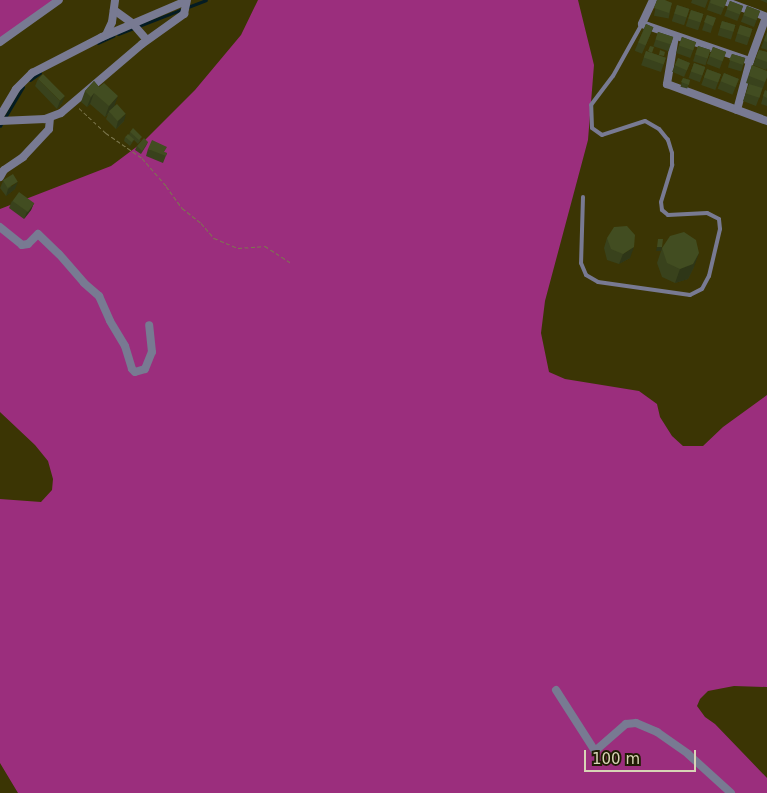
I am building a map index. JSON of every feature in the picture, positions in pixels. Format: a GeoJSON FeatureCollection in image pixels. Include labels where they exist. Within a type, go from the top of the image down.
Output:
{"type":"FeatureCollection","features":[{"type":"Feature","properties":{"kind":"street"},"geometry":{"type":"LineString","coordinates":[[0,42],[59,0]]}},
{"type":"Feature","properties":{"kind":"street"},"geometry":{"type":"LineString","coordinates":[[106,35],[116,0]]}},
{"type":"Feature","properties":{"kind":"street"},"geometry":{"type":"LineString","coordinates":[[653,0],[642,24],[750,61]]}},
{"type":"Feature","properties":{"kind":"street"},"geometry":{"type":"LineString","coordinates":[[722,0],[766,17],[750,61],[737,110]]}},
{"type":"Feature","properties":{"kind":"street"},"geometry":{"type":"LineString","coordinates":[[0,116],[16,89],[26,77],[106,35],[187,1]]}},
{"type":"Feature","properties":{"kind":"street"},"geometry":{"type":"LineString","coordinates":[[0,121],[50,118],[61,113],[146,40],[184,14],[187,1]]}},
{"type":"Feature","properties":{"kind":"street"},"geometry":{"type":"LineString","coordinates":[[114,10],[133,24],[146,40]]}},
{"type":"Feature","properties":{"kind":"street"},"geometry":{"type":"LineString","coordinates":[[675,36],[667,84],[767,121]]}},
{"type":"Feature","properties":{"kind":"street"},"geometry":{"type":"LineString","coordinates":[[0,177],[12,163],[23,157],[49,129],[50,118]]}},
{"type":"Feature","properties":{"kind":"street"},"geometry":{"type":"LineString","coordinates":[[0,227],[22,245],[28,244],[38,234],[59,254],[98,296],[125,346],[132,369],[135,372],[145,369],[152,352],[149,325]]}},
{"type":"Feature","properties":{"kind":"street"},"geometry":{"type":"LineString","coordinates":[[556,690],[595,750],[626,724],[636,723],[657,732],[688,754],[732,793]]}},
{"type":"Feature","properties":{"kind":"lane"},"geometry":{"type":"LineString","coordinates":[[583,197],[581,263],[586,275],[598,282],[690,295],[702,289],[708,276],[720,229],[719,219],[707,213],[668,215],[662,210],[661,202],[672,165],[672,152],[668,140],[659,129],[644,121],[602,135],[592,128],[591,105],[613,76],[642,24]]}},
{"type":"Feature","properties":{"kind":"path"},"geometry":{"type":"LineString","coordinates":[[72,103],[106,133],[142,158],[182,208],[201,223],[214,238],[238,248],[265,246],[290,262]]}},
{"type":"Feature","properties":{"kind":"shaded area"},"geometry":{"type":"Polygon","coordinates":[[[0,0],[63,0],[0,45],[0,0]]]}},
{"type":"Feature","properties":{"kind":"shaded area"},"geometry":{"type":"Polygon","coordinates":[[[258,0],[578,0],[594,65],[588,140],[545,301],[541,333],[549,372],[565,379],[639,391],[657,404],[660,417],[672,436],[683,446],[703,446],[723,427],[767,395],[767,687],[734,686],[708,691],[700,699],[697,706],[705,717],[715,724],[767,778],[767,793],[18,793],[0,763],[0,499],[41,502],[52,490],[53,479],[48,461],[35,445],[0,412],[0,209],[111,166],[143,142],[195,90],[241,35],[258,0]]]}},
{"type":"Feature","properties":{"kind":"building"},"geometry":{"type":"Polygon","coordinates":[[[657,0],[665,0],[672,3],[669,13],[654,8],[657,0]]]}},
{"type":"Feature","properties":{"kind":"building"},"geometry":{"type":"Polygon","coordinates":[[[711,0],[727,0],[724,8],[710,3],[711,0]]]}},
{"type":"Feature","properties":{"kind":"building"},"geometry":{"type":"Polygon","coordinates":[[[730,1],[743,6],[740,14],[727,9],[730,1]]]}},
{"type":"Feature","properties":{"kind":"building"},"geometry":{"type":"Polygon","coordinates":[[[677,5],[689,9],[687,18],[674,14],[677,5]]]}},
{"type":"Feature","properties":{"kind":"building"},"geometry":{"type":"Polygon","coordinates":[[[747,6],[760,11],[756,20],[743,15],[747,6]]]}},
{"type":"Feature","properties":{"kind":"building"},"geometry":{"type":"Polygon","coordinates":[[[691,10],[703,14],[701,23],[688,19],[691,10]]]}},
{"type":"Feature","properties":{"kind":"building"},"geometry":{"type":"Polygon","coordinates":[[[707,15],[716,18],[713,26],[704,22],[707,15]]]}},
{"type":"Feature","properties":{"kind":"building"},"geometry":{"type":"Polygon","coordinates":[[[722,21],[735,25],[733,32],[720,28],[722,21]]]}},
{"type":"Feature","properties":{"kind":"building"},"geometry":{"type":"Polygon","coordinates":[[[646,24],[653,27],[646,46],[638,42],[646,24]]]}},
{"type":"Feature","properties":{"kind":"building"},"geometry":{"type":"Polygon","coordinates":[[[740,25],[752,29],[750,38],[737,34],[740,25]]]}},
{"type":"Feature","properties":{"kind":"building"},"geometry":{"type":"Polygon","coordinates":[[[658,32],[673,37],[671,45],[656,40],[658,32]]]}},
{"type":"Feature","properties":{"kind":"building"},"geometry":{"type":"Polygon","coordinates":[[[682,37],[696,42],[693,51],[679,45],[682,37]]]}},
{"type":"Feature","properties":{"kind":"building"},"geometry":{"type":"Polygon","coordinates":[[[650,46],[654,47],[652,53],[648,51],[650,46]]]}},
{"type":"Feature","properties":{"kind":"building"},"geometry":{"type":"Polygon","coordinates":[[[698,46],[710,50],[708,59],[695,55],[698,46]]]}},
{"type":"Feature","properties":{"kind":"building"},"geometry":{"type":"Polygon","coordinates":[[[713,47],[726,52],[722,61],[709,56],[713,47]]]}},
{"type":"Feature","properties":{"kind":"building"},"geometry":{"type":"Polygon","coordinates":[[[660,50],[665,52],[664,56],[659,55],[660,50]]]}},
{"type":"Feature","properties":{"kind":"building"},"geometry":{"type":"Polygon","coordinates":[[[759,50],[767,52],[767,62],[756,58],[759,50]]]}},
{"type":"Feature","properties":{"kind":"building"},"geometry":{"type":"Polygon","coordinates":[[[646,51],[666,58],[664,64],[644,58],[646,51]]]}},
{"type":"Feature","properties":{"kind":"building"},"geometry":{"type":"Polygon","coordinates":[[[732,54],[745,58],[743,65],[729,60],[732,54]]]}},
{"type":"Feature","properties":{"kind":"building"},"geometry":{"type":"Polygon","coordinates":[[[678,58],[690,63],[687,70],[675,65],[678,58]]]}},
{"type":"Feature","properties":{"kind":"building"},"geometry":{"type":"Polygon","coordinates":[[[694,63],[705,67],[702,76],[691,71],[694,63]]]}},
{"type":"Feature","properties":{"kind":"building"},"geometry":{"type":"Polygon","coordinates":[[[752,65],[767,71],[765,82],[749,76],[752,65]]]}},
{"type":"Feature","properties":{"kind":"building"},"geometry":{"type":"Polygon","coordinates":[[[707,69],[721,74],[718,83],[704,77],[707,69]]]}},
{"type":"Feature","properties":{"kind":"building"},"geometry":{"type":"Polygon","coordinates":[[[724,73],[739,79],[735,87],[721,81],[724,73]]]}},
{"type":"Feature","properties":{"kind":"building"},"geometry":{"type":"Polygon","coordinates":[[[43,74],[65,96],[60,101],[38,79],[43,74]]]}},
{"type":"Feature","properties":{"kind":"building"},"geometry":{"type":"Polygon","coordinates":[[[683,78],[690,80],[689,85],[681,82],[683,78]]]}},
{"type":"Feature","properties":{"kind":"building"},"geometry":{"type":"Polygon","coordinates":[[[94,81],[99,87],[104,83],[118,96],[109,106],[94,93],[91,97],[85,91],[94,81]]]}},
{"type":"Feature","properties":{"kind":"building"},"geometry":{"type":"Polygon","coordinates":[[[749,84],[762,88],[759,98],[746,94],[749,84]]]}},
{"type":"Feature","properties":{"kind":"building"},"geometry":{"type":"Polygon","coordinates":[[[765,90],[767,91],[767,98],[763,96],[765,90]]]}},
{"type":"Feature","properties":{"kind":"building"},"geometry":{"type":"Polygon","coordinates":[[[117,104],[126,114],[118,121],[109,111],[117,104]]]}},
{"type":"Feature","properties":{"kind":"building"},"geometry":{"type":"Polygon","coordinates":[[[133,128],[142,137],[139,140],[130,132],[133,128]]]}},
{"type":"Feature","properties":{"kind":"building"},"geometry":{"type":"Polygon","coordinates":[[[128,134],[134,139],[132,142],[125,137],[128,134]]]}},
{"type":"Feature","properties":{"kind":"building"},"geometry":{"type":"Polygon","coordinates":[[[144,138],[148,142],[142,151],[137,146],[144,138]]]}},
{"type":"Feature","properties":{"kind":"building"},"geometry":{"type":"Polygon","coordinates":[[[152,140],[167,147],[164,152],[167,153],[166,156],[148,149],[152,140]]]}},
{"type":"Feature","properties":{"kind":"building"},"geometry":{"type":"Polygon","coordinates":[[[13,174],[18,182],[8,188],[3,180],[13,174]]]}},
{"type":"Feature","properties":{"kind":"building"},"geometry":{"type":"Polygon","coordinates":[[[19,192],[34,203],[28,212],[13,201],[19,192]]]}},
{"type":"Feature","properties":{"kind":"building"},"geometry":{"type":"Polygon","coordinates":[[[627,226],[635,235],[634,247],[623,254],[611,249],[607,238],[614,227],[627,226]]]}},
{"type":"Feature","properties":{"kind":"building"},"geometry":{"type":"Polygon","coordinates":[[[684,232],[696,240],[699,253],[693,264],[680,269],[667,263],[662,248],[670,236],[684,232]]]}},
{"type":"Feature","properties":{"kind":"building"},"geometry":{"type":"Polygon","coordinates":[[[658,239],[663,239],[662,247],[657,247],[658,239]]]}},
{"type":"Feature","properties":{"kind":"waterway"},"geometry":{"type":"LineString","coordinates":[[188,7],[206,0]]}},
{"type":"Feature","properties":{"kind":"waterway"},"geometry":{"type":"LineString","coordinates":[[118,34],[183,9]]}},
{"type":"Feature","properties":{"kind":"waterway"},"geometry":{"type":"LineString","coordinates":[[98,43],[113,36]]}},
{"type":"Feature","properties":{"kind":"waterway"},"geometry":{"type":"LineString","coordinates":[[30,80],[40,73]]}},
{"type":"Feature","properties":{"kind":"waterway"},"geometry":{"type":"LineString","coordinates":[[0,126],[23,87]]}}]}
